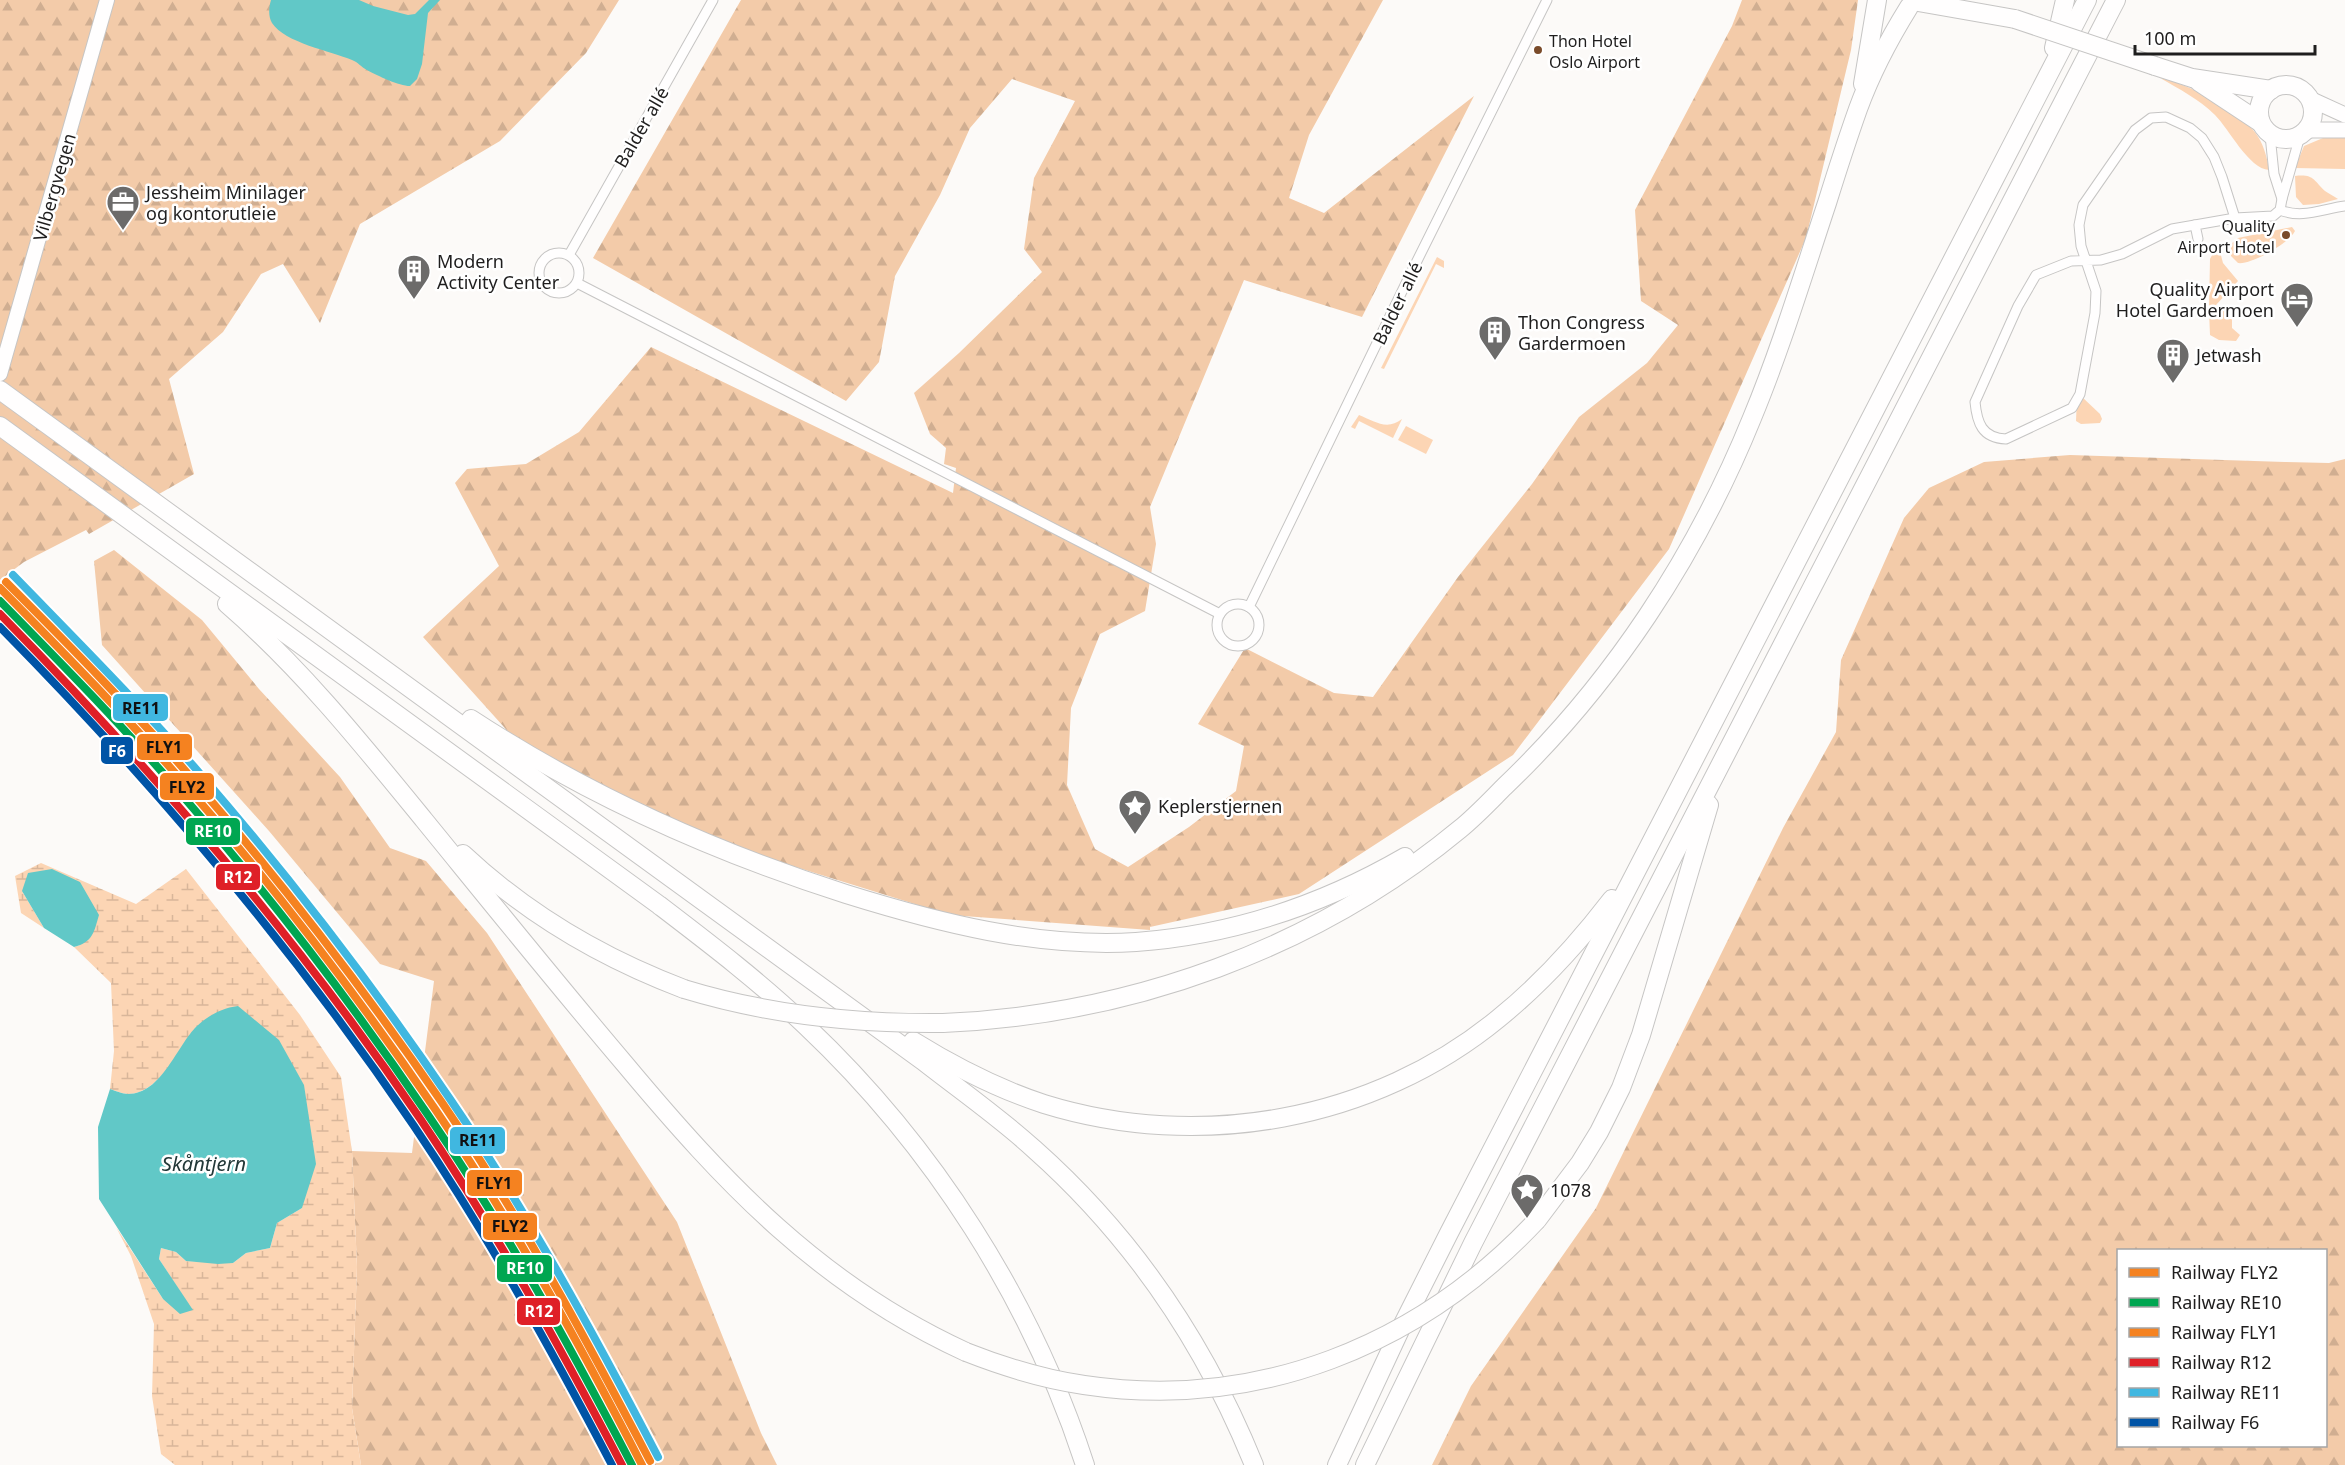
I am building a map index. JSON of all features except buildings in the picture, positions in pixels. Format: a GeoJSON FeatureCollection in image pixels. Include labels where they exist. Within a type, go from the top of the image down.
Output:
{"type":"FeatureCollection","features":[{"type":"Feature","properties":{"kind":"highway"},"geometry":{"type":"LineString","coordinates":[[433,831],[455,846],[517,899],[567,933],[627,966],[684,989],[753,1008],[788,1014],[872,1022],[942,1023],[992,1020],[1118,998],[1187,978],[1248,956],[1332,916],[1388,882],[1462,828],[1518,775],[1568,721],[1616,661],[1666,588],[1708,514],[1740,448],[1766,382],[1859,105],[1876,0]]}},
{"type":"Feature","properties":{"kind":"highway"},"geometry":{"type":"LineString","coordinates":[[1881,0],[1891,6],[1915,3],[2015,19]]}},
{"type":"Feature","properties":{"kind":"highway"},"geometry":{"type":"LineString","coordinates":[[1979,0],[2015,19],[2192,78],[2271,90],[2288,85],[2297,87],[2310,99],[2314,115],[2304,133],[2290,140],[2279,139],[2192,78]]}},
{"type":"Feature","properties":{"kind":"highway"},"geometry":{"type":"LineString","coordinates":[[2044,86],[2065,0]]}},
{"type":"Feature","properties":{"kind":"highway"},"geometry":{"type":"LineString","coordinates":[[1337,1465],[1400,1330],[2087,0]]}},
{"type":"Feature","properties":{"kind":"highway"},"geometry":{"type":"LineString","coordinates":[[1365,1465],[1473,1243],[2116,0]]}},
{"type":"Feature","properties":{"kind":"highway"},"geometry":{"type":"LineString","coordinates":[[1859,105],[1915,3]]}},
{"type":"Feature","properties":{"kind":"highway"},"geometry":{"type":"LineString","coordinates":[[2265,129],[2259,114],[2260,104],[2271,90]]}},
{"type":"Feature","properties":{"kind":"highway"},"geometry":{"type":"LineString","coordinates":[[0,390],[836,998],[1001,1120],[1034,1148],[1094,1207],[1138,1260],[1181,1321],[1224,1398],[1254,1465]]}},
{"type":"Feature","properties":{"kind":"highway"},"geometry":{"type":"LineString","coordinates":[[0,426],[668,912],[746,973],[835,1054],[919,1151],[979,1237],[1000,1272],[1038,1347],[1066,1411],[1085,1465]]}},
{"type":"Feature","properties":{"kind":"highway"},"geometry":{"type":"LineString","coordinates":[[180,557],[188,574],[261,634],[327,703],[672,1120],[752,1205],[817,1262],[863,1296],[912,1326],[966,1352],[1014,1369],[1059,1381],[1134,1390],[1211,1388],[1274,1377],[1305,1369],[1348,1353],[1424,1315],[1482,1273],[1538,1220],[1590,1147],[1612,1107],[1644,1026],[1708,806],[1728,750]]}},
{"type":"Feature","properties":{"kind":"highway"},"geometry":{"type":"LineString","coordinates":[[342,639],[366,645],[460,712],[559,772],[696,839],[784,874],[876,903],[955,924],[1027,937],[1101,942],[1167,939],[1227,928],[1284,913],[1347,889],[1407,856],[1434,839],[1518,775]]}},
{"type":"Feature","properties":{"kind":"highway"},"geometry":{"type":"LineString","coordinates":[[836,998],[873,1014],[947,1062],[983,1080],[1044,1104],[1102,1118],[1163,1126],[1226,1125],[1287,1117],[1342,1102],[1401,1079],[1451,1052],[1484,1029],[1521,999],[1551,970],[1603,912],[1644,856]]}},
{"type":"Feature","properties":{"kind":"main road","name":"Vilbergvegen"},"geometry":{"type":"LineString","coordinates":[[0,374],[12,340],[107,0]]}},
{"type":"Feature","properties":{"kind":"main road"},"geometry":{"type":"LineString","coordinates":[[2310,99],[2345,115]]}},
{"type":"Feature","properties":{"kind":"main road"},"geometry":{"type":"LineString","coordinates":[[2304,133],[2345,130]]}},
{"type":"Feature","properties":{"kind":"street","name":"Balder allé"},"geometry":{"type":"LineString","coordinates":[[569,255],[713,0]]}},
{"type":"Feature","properties":{"kind":"street","name":"Balder allé"},"geometry":{"type":"LineString","coordinates":[[1249,607],[1547,0]]}},
{"type":"Feature","properties":{"kind":"street"},"geometry":{"type":"LineString","coordinates":[[2235,218],[2223,177],[2202,138],[2177,121],[2166,117],[2151,118],[2135,130],[2084,205],[2079,225],[2081,246],[2086,260],[2096,291],[2095,313],[2080,394],[2072,408],[2006,439],[1996,439],[1982,429],[1976,417],[1975,402],[2018,306],[2036,275],[2071,261],[2086,260],[2101,260],[2122,254],[2172,229],[2235,218],[2273,216],[2280,210],[2304,133]]}},
{"type":"Feature","properties":{"kind":"street"},"geometry":{"type":"LineString","coordinates":[[2265,129],[2274,174],[2282,199]]}},
{"type":"Feature","properties":{"kind":"street"},"geometry":{"type":"LineString","coordinates":[[2280,210],[2291,214],[2303,214],[2345,206]]}},
{"type":"Feature","properties":{"kind":"street"},"geometry":{"type":"LineString","coordinates":[[2195,225],[2198,239]]}},
{"type":"Feature","properties":{"kind":"street"},"geometry":{"type":"LineString","coordinates":[[557,252],[569,255],[580,270],[577,283],[567,292],[555,293],[540,281],[539,268],[545,258],[557,252]]}},
{"type":"Feature","properties":{"kind":"street"},"geometry":{"type":"LineString","coordinates":[[577,283],[1220,614]]}},
{"type":"Feature","properties":{"kind":"street"},"geometry":{"type":"LineString","coordinates":[[1230,605],[1249,607],[1255,612],[1259,624],[1255,637],[1244,645],[1230,645],[1222,639],[1217,628],[1220,614],[1230,605]]}},
{"type":"Feature","properties":{"kind":"green space"},"geometry":{"type":"Polygon","coordinates":[[[0,0],[619,0],[586,53],[500,141],[360,224],[320,323],[283,264],[261,274],[223,332],[169,379],[194,474],[89,534],[86,530],[24,562],[0,580],[0,0]]]}},
{"type":"Feature","properties":{"kind":"green space"},"geometry":{"type":"Polygon","coordinates":[[[741,0],[1383,0],[1309,135],[1289,198],[1324,213],[1474,96],[1362,317],[1244,280],[1150,507],[1156,544],[1145,611],[1100,634],[1071,708],[1067,785],[1095,849],[1128,867],[1189,827],[1236,791],[1244,746],[1198,724],[1245,648],[1334,693],[1373,697],[1458,577],[1532,484],[1579,417],[1647,363],[1678,325],[1641,301],[1635,210],[1732,26],[1742,0],[1858,0],[1851,50],[1806,238],[1669,549],[1513,755],[1299,894],[1150,927],[1150,930],[950,915],[725,845],[521,746],[423,637],[499,566],[455,483],[467,469],[526,464],[579,432],[651,347],[953,493],[956,468],[944,464],[946,448],[930,434],[914,393],[959,353],[1042,272],[1024,249],[1034,178],[1075,101],[1012,79],[970,128],[940,195],[895,276],[879,362],[846,401],[593,258],[741,0]]]}},
{"type":"Feature","properties":{"kind":"green space"},"geometry":{"type":"Polygon","coordinates":[[[2160,78],[2184,85],[2211,98],[2246,123],[2262,144],[2269,170],[2254,163],[2247,156],[2209,109],[2160,78]]]}},
{"type":"Feature","properties":{"kind":"green space"},"geometry":{"type":"Polygon","coordinates":[[[2345,136],[2345,169],[2295,168],[2304,146],[2323,138],[2345,136]]]}},
{"type":"Feature","properties":{"kind":"green space"},"geometry":{"type":"Polygon","coordinates":[[[2295,176],[2310,177],[2338,199],[2303,205],[2296,197],[2295,176]]]}},
{"type":"Feature","properties":{"kind":"green space"},"geometry":{"type":"Polygon","coordinates":[[[2292,227],[2295,231],[2291,236],[2278,247],[2252,261],[2238,263],[2231,256],[2231,244],[2238,238],[2292,227]]]}},
{"type":"Feature","properties":{"kind":"green space"},"geometry":{"type":"Polygon","coordinates":[[[2218,244],[2223,263],[2238,281],[2216,305],[2209,309],[2210,259],[2218,244]]]}},
{"type":"Feature","properties":{"kind":"green space"},"geometry":{"type":"Polygon","coordinates":[[[1437,257],[1444,261],[1444,268],[1436,264],[1384,369],[1381,368],[1437,257]]]}},
{"type":"Feature","properties":{"kind":"green space"},"geometry":{"type":"Polygon","coordinates":[[[2218,305],[2232,305],[2232,328],[2240,335],[2236,341],[2219,340],[2210,335],[2209,311],[2218,305]]]}},
{"type":"Feature","properties":{"kind":"green space"},"geometry":{"type":"Polygon","coordinates":[[[2081,396],[2100,414],[2102,419],[2100,423],[2081,424],[2076,421],[2077,397],[2081,396]]]}},
{"type":"Feature","properties":{"kind":"green space"},"geometry":{"type":"Polygon","coordinates":[[[1359,415],[1386,425],[1402,419],[1393,438],[1359,421],[1355,429],[1351,427],[1359,415]]]}},
{"type":"Feature","properties":{"kind":"green space"},"geometry":{"type":"Polygon","coordinates":[[[1406,426],[1433,440],[1426,454],[1398,440],[1406,426]]]}},
{"type":"Feature","properties":{"kind":"green space"},"geometry":{"type":"Polygon","coordinates":[[[2070,455],[2329,463],[2345,459],[2345,1465],[1432,1465],[1471,1386],[1596,1208],[1783,828],[1836,732],[1841,660],[1904,518],[1929,488],[1984,462],[2070,455]]]}},
{"type":"Feature","properties":{"kind":"green space"},"geometry":{"type":"Polygon","coordinates":[[[114,550],[202,620],[259,689],[340,777],[390,848],[426,861],[487,933],[677,1222],[761,1433],[777,1465],[361,1465],[352,1408],[357,1267],[352,1151],[412,1153],[434,981],[380,964],[269,831],[102,645],[94,561],[114,550]]]}},
{"type":"Feature","properties":{"kind":"green space"},"geometry":{"type":"Polygon","coordinates":[[[41,863],[136,904],[186,869],[300,1015],[341,1077],[352,1151],[357,1267],[352,1408],[361,1465],[175,1465],[161,1454],[152,1396],[154,1324],[131,1256],[116,1227],[163,1299],[192,1310],[159,1259],[161,1248],[176,1252],[186,1261],[233,1263],[246,1253],[270,1248],[277,1223],[302,1208],[196,1027],[168,1069],[149,1087],[128,1094],[110,1089],[114,1051],[111,983],[74,947],[80,945],[22,891],[44,928],[21,913],[15,876],[41,863]]]}},
{"type":"Feature","properties":{"kind":"water"},"geometry":{"type":"Polygon","coordinates":[[[271,0],[359,0],[408,15],[415,14],[429,0],[440,0],[428,13],[422,64],[417,79],[410,86],[388,80],[354,61],[287,36],[272,23],[269,12],[271,0]]]}},
{"type":"Feature","properties":{"kind":"water"},"geometry":{"type":"Polygon","coordinates":[[[52,869],[80,882],[99,915],[89,939],[74,947],[44,928],[22,891],[28,873],[52,869]]]}},
{"type":"Feature","properties":{"kind":"water","name":"Skåntjern"},"geometry":{"type":"Polygon","coordinates":[[[238,1006],[279,1040],[304,1085],[316,1164],[302,1208],[277,1223],[270,1248],[246,1253],[233,1263],[218,1264],[186,1261],[176,1252],[161,1248],[159,1259],[193,1310],[180,1314],[163,1299],[99,1199],[98,1127],[110,1089],[128,1094],[140,1092],[150,1086],[168,1067],[197,1026],[216,1013],[238,1006]]]}},
{"type":"Feature","properties":{"kind":"rail line","name":"RE11"},"geometry":{"type":"LineString","coordinates":[[13,575],[133,699],[202,776],[300,894],[392,1016],[479,1142],[533,1230],[585,1320],[658,1457]]}},
{"type":"Feature","properties":{"kind":"rail line","name":"FLY1"},"geometry":{"type":"LineString","coordinates":[[6,582],[102,680],[195,782],[324,940],[384,1021],[472,1147],[526,1235],[577,1324],[650,1461]]}},
{"type":"Feature","properties":{"kind":"rail line","name":"FLY2"},"geometry":{"type":"LineString","coordinates":[[0,588],[72,661],[188,788],[285,905],[377,1026],[464,1152],[518,1240],[594,1374],[642,1465]]}},
{"type":"Feature","properties":{"kind":"rail line","name":"RE10"},"geometry":{"type":"LineString","coordinates":[[0,601],[115,720],[214,832],[278,911],[370,1032],[484,1200],[560,1331],[632,1465]]}},
{"type":"Feature","properties":{"kind":"rail line","name":"R12"},"geometry":{"type":"LineString","coordinates":[[0,614],[114,734],[222,857],[274,921],[373,1052],[449,1162],[501,1247],[551,1333],[622,1465]]}},
{"type":"Feature","properties":{"kind":"rail line","name":"F6"},"geometry":{"type":"LineString","coordinates":[[0,627],[166,805],[269,930],[367,1059],[414,1126],[493,1250],[566,1378],[612,1465]]}},
{"type":"Feature","properties":{"kind":"place","name":"Thon Hotel Oslo Airport"},"geometry":{"type":"Point","coordinates":[1538,50]}},
{"type":"Feature","properties":{"kind":"place","name":"Jessheim Minilager og kontorutleie"},"geometry":{"type":"Point","coordinates":[123,231]}},
{"type":"Feature","properties":{"kind":"place","name":"Quality Airport Hotel"},"geometry":{"type":"Point","coordinates":[2286,235]}},
{"type":"Feature","properties":{"kind":"place","name":"Modern Activity Center"},"geometry":{"type":"Point","coordinates":[414,300]}},
{"type":"Feature","properties":{"kind":"place","name":"Quality Airport Hotel Gardermoen"},"geometry":{"type":"Point","coordinates":[2297,328]}},
{"type":"Feature","properties":{"kind":"place","name":"Thon Congress Gardermoen"},"geometry":{"type":"Point","coordinates":[1495,361]}},
{"type":"Feature","properties":{"kind":"place","name":"Jetwash"},"geometry":{"type":"Point","coordinates":[2173,384]}},
{"type":"Feature","properties":{"kind":"place","name":"Keplerstjernen"},"geometry":{"type":"Point","coordinates":[1135,835]}},
{"type":"Feature","properties":{"kind":"place","name":"1078"},"geometry":{"type":"Point","coordinates":[1527,1219]}}]}
